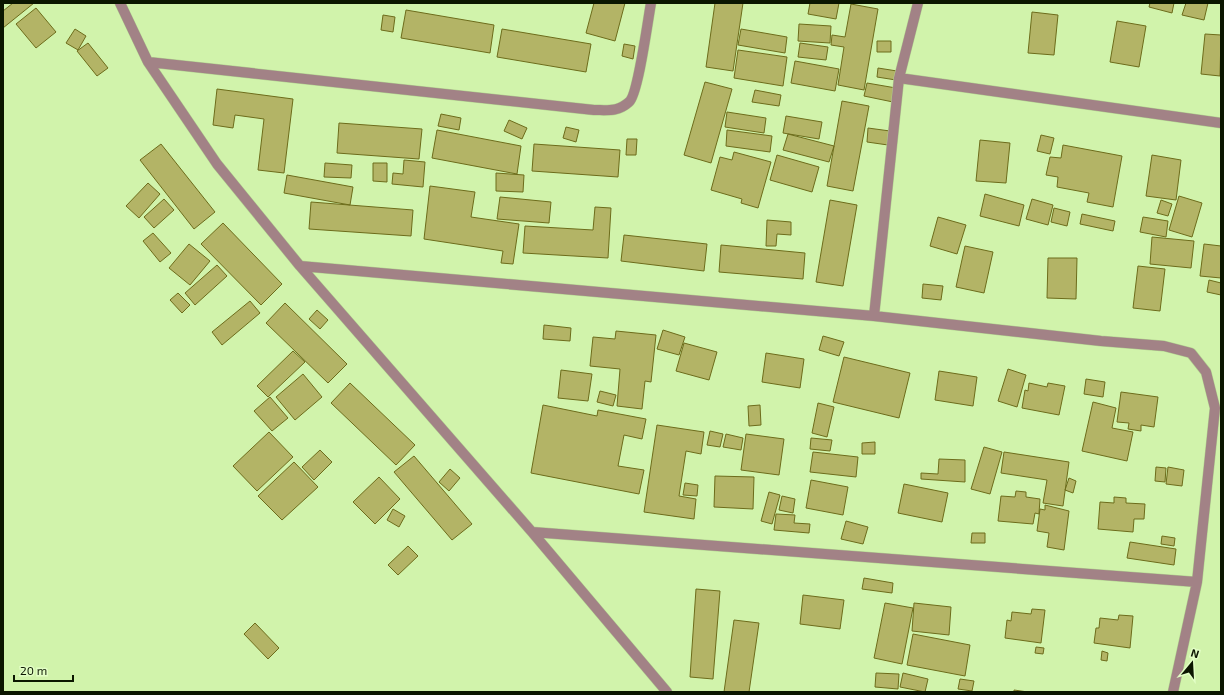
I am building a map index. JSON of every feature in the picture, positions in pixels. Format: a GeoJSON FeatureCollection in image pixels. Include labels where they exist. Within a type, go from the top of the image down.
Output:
{"type":"FeatureCollection","features":[{"type":"Feature","properties":{"kind":"street"},"geometry":{"type":"LineString","coordinates":[[120,3],[148,62],[217,164],[300,266],[532,532],[667,692]]}},
{"type":"Feature","properties":{"kind":"street"},"geometry":{"type":"LineString","coordinates":[[148,62],[594,110],[617,110],[630,101],[637,81],[651,3]]}},
{"type":"Feature","properties":{"kind":"street"},"geometry":{"type":"LineString","coordinates":[[874,316],[899,78],[918,3]]}},
{"type":"Feature","properties":{"kind":"street"},"geometry":{"type":"LineString","coordinates":[[899,78],[1221,123]]}},
{"type":"Feature","properties":{"kind":"street"},"geometry":{"type":"LineString","coordinates":[[300,266],[874,316],[1101,341],[1164,346],[1191,353],[1206,372],[1215,408],[1197,582],[1173,692]]}},
{"type":"Feature","properties":{"kind":"street"},"geometry":{"type":"LineString","coordinates":[[532,532],[1197,582]]}},
{"type":"Feature","properties":{"kind":"building"},"geometry":{"type":"Polygon","coordinates":[[[13,3],[34,3],[3,28],[3,11],[13,3]]]}},
{"type":"Feature","properties":{"kind":"building"},"geometry":{"type":"Polygon","coordinates":[[[594,3],[625,3],[615,41],[586,33],[594,3]]]}},
{"type":"Feature","properties":{"kind":"building"},"geometry":{"type":"Polygon","coordinates":[[[715,3],[743,3],[733,71],[706,67],[715,3]]]}},
{"type":"Feature","properties":{"kind":"building"},"geometry":{"type":"Polygon","coordinates":[[[810,3],[839,3],[836,19],[808,14],[810,3]]]}},
{"type":"Feature","properties":{"kind":"building"},"geometry":{"type":"Polygon","coordinates":[[[1150,3],[1174,3],[1172,13],[1149,7],[1150,3]]]}},
{"type":"Feature","properties":{"kind":"building"},"geometry":{"type":"Polygon","coordinates":[[[1186,3],[1208,3],[1204,20],[1182,15],[1186,3]]]}},
{"type":"Feature","properties":{"kind":"building"},"geometry":{"type":"Polygon","coordinates":[[[851,4],[878,9],[864,90],[838,85],[844,47],[831,45],[832,35],[845,37],[851,4]]]}},
{"type":"Feature","properties":{"kind":"building"},"geometry":{"type":"Polygon","coordinates":[[[36,8],[56,32],[36,48],[16,24],[36,8]]]}},
{"type":"Feature","properties":{"kind":"building"},"geometry":{"type":"Polygon","coordinates":[[[406,10],[494,25],[490,53],[401,38],[406,10]]]}},
{"type":"Feature","properties":{"kind":"building"},"geometry":{"type":"Polygon","coordinates":[[[1032,12],[1058,15],[1054,55],[1028,53],[1032,12]]]}},
{"type":"Feature","properties":{"kind":"building"},"geometry":{"type":"Polygon","coordinates":[[[383,15],[395,17],[393,32],[381,30],[383,15]]]}},
{"type":"Feature","properties":{"kind":"building"},"geometry":{"type":"Polygon","coordinates":[[[1117,21],[1146,26],[1139,67],[1110,62],[1117,21]]]}},
{"type":"Feature","properties":{"kind":"building"},"geometry":{"type":"Polygon","coordinates":[[[799,24],[831,26],[830,43],[798,41],[799,24]]]}},
{"type":"Feature","properties":{"kind":"building"},"geometry":{"type":"Polygon","coordinates":[[[75,29],[86,36],[78,50],[66,43],[75,29]]]}},
{"type":"Feature","properties":{"kind":"building"},"geometry":{"type":"Polygon","coordinates":[[[502,29],[591,44],[586,72],[497,57],[502,29]]]}},
{"type":"Feature","properties":{"kind":"building"},"geometry":{"type":"Polygon","coordinates":[[[741,29],[787,37],[785,53],[738,45],[741,29]]]}},
{"type":"Feature","properties":{"kind":"building"},"geometry":{"type":"Polygon","coordinates":[[[1205,34],[1221,35],[1220,76],[1201,74],[1205,34]]]}},
{"type":"Feature","properties":{"kind":"building"},"geometry":{"type":"Polygon","coordinates":[[[877,41],[891,41],[891,52],[877,52],[877,41]]]}},
{"type":"Feature","properties":{"kind":"building"},"geometry":{"type":"Polygon","coordinates":[[[88,43],[108,68],[97,76],[77,51],[88,43]]]}},
{"type":"Feature","properties":{"kind":"building"},"geometry":{"type":"Polygon","coordinates":[[[800,43],[828,47],[826,60],[798,57],[800,43]]]}},
{"type":"Feature","properties":{"kind":"building"},"geometry":{"type":"Polygon","coordinates":[[[624,44],[635,46],[633,59],[622,56],[624,44]]]}},
{"type":"Feature","properties":{"kind":"building"},"geometry":{"type":"Polygon","coordinates":[[[738,50],[787,57],[783,86],[734,78],[738,50]]]}},
{"type":"Feature","properties":{"kind":"building"},"geometry":{"type":"Polygon","coordinates":[[[795,61],[839,69],[835,91],[791,83],[795,61]]]}},
{"type":"Feature","properties":{"kind":"building"},"geometry":{"type":"Polygon","coordinates":[[[878,68],[897,71],[896,80],[877,77],[878,68]]]}},
{"type":"Feature","properties":{"kind":"building"},"geometry":{"type":"Polygon","coordinates":[[[705,82],[732,89],[711,163],[684,155],[705,82]]]}},
{"type":"Feature","properties":{"kind":"building"},"geometry":{"type":"Polygon","coordinates":[[[867,83],[896,88],[893,102],[864,96],[867,83]]]}},
{"type":"Feature","properties":{"kind":"building"},"geometry":{"type":"Polygon","coordinates":[[[217,89],[293,99],[284,173],[258,170],[264,119],[235,115],[233,128],[213,125],[217,89]]]}},
{"type":"Feature","properties":{"kind":"building"},"geometry":{"type":"Polygon","coordinates":[[[755,90],[781,95],[779,106],[752,102],[755,90]]]}},
{"type":"Feature","properties":{"kind":"building"},"geometry":{"type":"Polygon","coordinates":[[[842,101],[869,106],[853,191],[827,186],[842,101]]]}},
{"type":"Feature","properties":{"kind":"building"},"geometry":{"type":"Polygon","coordinates":[[[727,112],[766,118],[764,133],[725,127],[727,112]]]}},
{"type":"Feature","properties":{"kind":"building"},"geometry":{"type":"Polygon","coordinates":[[[441,114],[461,118],[459,130],[438,126],[441,114]]]}},
{"type":"Feature","properties":{"kind":"building"},"geometry":{"type":"Polygon","coordinates":[[[786,116],[822,122],[819,139],[783,133],[786,116]]]}},
{"type":"Feature","properties":{"kind":"building"},"geometry":{"type":"Polygon","coordinates":[[[509,120],[527,128],[522,139],[504,131],[509,120]]]}},
{"type":"Feature","properties":{"kind":"building"},"geometry":{"type":"Polygon","coordinates":[[[339,123],[422,129],[419,159],[337,153],[339,123]]]}},
{"type":"Feature","properties":{"kind":"building"},"geometry":{"type":"Polygon","coordinates":[[[566,127],[579,130],[576,142],[563,138],[566,127]]]}},
{"type":"Feature","properties":{"kind":"building"},"geometry":{"type":"Polygon","coordinates":[[[868,128],[890,131],[888,145],[867,142],[868,128]]]}},
{"type":"Feature","properties":{"kind":"building"},"geometry":{"type":"Polygon","coordinates":[[[437,130],[521,146],[517,174],[432,158],[437,130]]]}},
{"type":"Feature","properties":{"kind":"building"},"geometry":{"type":"Polygon","coordinates":[[[727,130],[772,136],[770,152],[726,146],[727,130]]]}},
{"type":"Feature","properties":{"kind":"building"},"geometry":{"type":"Polygon","coordinates":[[[788,134],[834,146],[829,162],[783,150],[788,134]]]}},
{"type":"Feature","properties":{"kind":"building"},"geometry":{"type":"Polygon","coordinates":[[[1041,135],[1054,138],[1050,154],[1037,151],[1041,135]]]}},
{"type":"Feature","properties":{"kind":"building"},"geometry":{"type":"Polygon","coordinates":[[[627,139],[637,139],[636,155],[626,155],[627,139]]]}},
{"type":"Feature","properties":{"kind":"building"},"geometry":{"type":"Polygon","coordinates":[[[980,140],[1010,143],[1006,183],[976,181],[980,140]]]}},
{"type":"Feature","properties":{"kind":"building"},"geometry":{"type":"Polygon","coordinates":[[[161,144],[215,212],[194,229],[140,160],[161,144]]]}},
{"type":"Feature","properties":{"kind":"building"},"geometry":{"type":"Polygon","coordinates":[[[534,144],[620,150],[618,177],[532,171],[534,144]]]}},
{"type":"Feature","properties":{"kind":"building"},"geometry":{"type":"Polygon","coordinates":[[[1063,145],[1122,156],[1113,207],[1087,202],[1089,193],[1057,187],[1058,177],[1046,175],[1050,157],[1061,158],[1063,145]]]}},
{"type":"Feature","properties":{"kind":"building"},"geometry":{"type":"Polygon","coordinates":[[[734,152],[771,162],[758,208],[741,203],[742,199],[711,190],[720,157],[732,160],[734,152]]]}},
{"type":"Feature","properties":{"kind":"building"},"geometry":{"type":"Polygon","coordinates":[[[777,155],[819,167],[812,192],[770,180],[777,155]]]}},
{"type":"Feature","properties":{"kind":"building"},"geometry":{"type":"Polygon","coordinates":[[[1152,155],[1181,160],[1176,200],[1146,196],[1152,155]]]}},
{"type":"Feature","properties":{"kind":"building"},"geometry":{"type":"Polygon","coordinates":[[[404,160],[425,162],[423,187],[392,184],[393,173],[403,174],[404,160]]]}},
{"type":"Feature","properties":{"kind":"building"},"geometry":{"type":"Polygon","coordinates":[[[325,163],[352,165],[351,178],[324,177],[325,163]]]}},
{"type":"Feature","properties":{"kind":"building"},"geometry":{"type":"Polygon","coordinates":[[[373,163],[387,163],[387,182],[373,181],[373,163]]]}},
{"type":"Feature","properties":{"kind":"building"},"geometry":{"type":"Polygon","coordinates":[[[496,173],[524,175],[523,192],[496,191],[496,173]]]}},
{"type":"Feature","properties":{"kind":"building"},"geometry":{"type":"Polygon","coordinates":[[[287,175],[353,187],[350,205],[284,193],[287,175]]]}},
{"type":"Feature","properties":{"kind":"building"},"geometry":{"type":"Polygon","coordinates":[[[148,183],[160,194],[139,218],[126,206],[148,183]]]}},
{"type":"Feature","properties":{"kind":"building"},"geometry":{"type":"Polygon","coordinates":[[[430,186],[475,192],[471,217],[519,224],[513,264],[501,263],[503,251],[424,239],[430,186]]]}},
{"type":"Feature","properties":{"kind":"building"},"geometry":{"type":"Polygon","coordinates":[[[985,194],[1024,205],[1019,226],[980,216],[985,194]]]}},
{"type":"Feature","properties":{"kind":"building"},"geometry":{"type":"Polygon","coordinates":[[[1179,196],[1202,203],[1192,237],[1169,230],[1179,196]]]}},
{"type":"Feature","properties":{"kind":"building"},"geometry":{"type":"Polygon","coordinates":[[[500,197],[551,202],[549,223],[497,219],[500,197]]]}},
{"type":"Feature","properties":{"kind":"building"},"geometry":{"type":"Polygon","coordinates":[[[164,199],[174,210],[154,228],[144,217],[164,199]]]}},
{"type":"Feature","properties":{"kind":"building"},"geometry":{"type":"Polygon","coordinates":[[[1032,199],[1053,205],[1048,225],[1026,219],[1032,199]]]}},
{"type":"Feature","properties":{"kind":"building"},"geometry":{"type":"Polygon","coordinates":[[[830,200],[857,205],[843,286],[816,282],[830,200]]]}},
{"type":"Feature","properties":{"kind":"building"},"geometry":{"type":"Polygon","coordinates":[[[1161,200],[1172,204],[1168,216],[1157,213],[1161,200]]]}},
{"type":"Feature","properties":{"kind":"building"},"geometry":{"type":"Polygon","coordinates":[[[311,202],[413,210],[411,236],[309,229],[311,202]]]}},
{"type":"Feature","properties":{"kind":"building"},"geometry":{"type":"Polygon","coordinates":[[[595,207],[611,208],[608,258],[523,253],[525,226],[593,230],[595,207]]]}},
{"type":"Feature","properties":{"kind":"building"},"geometry":{"type":"Polygon","coordinates":[[[1054,208],[1070,212],[1067,226],[1051,222],[1054,208]]]}},
{"type":"Feature","properties":{"kind":"building"},"geometry":{"type":"Polygon","coordinates":[[[1082,214],[1115,221],[1113,231],[1080,224],[1082,214]]]}},
{"type":"Feature","properties":{"kind":"building"},"geometry":{"type":"Polygon","coordinates":[[[938,217],[966,225],[957,254],[930,246],[938,217]]]}},
{"type":"Feature","properties":{"kind":"building"},"geometry":{"type":"Polygon","coordinates":[[[1143,217],[1168,221],[1166,237],[1140,232],[1143,217]]]}},
{"type":"Feature","properties":{"kind":"building"},"geometry":{"type":"Polygon","coordinates":[[[767,220],[791,222],[791,235],[777,234],[776,246],[766,246],[767,220]]]}},
{"type":"Feature","properties":{"kind":"building"},"geometry":{"type":"Polygon","coordinates":[[[223,223],[282,284],[261,305],[201,244],[223,223]]]}},
{"type":"Feature","properties":{"kind":"building"},"geometry":{"type":"Polygon","coordinates":[[[153,233],[171,253],[160,262],[143,241],[153,233]]]}},
{"type":"Feature","properties":{"kind":"building"},"geometry":{"type":"Polygon","coordinates":[[[624,235],[707,244],[704,271],[621,261],[624,235]]]}},
{"type":"Feature","properties":{"kind":"building"},"geometry":{"type":"Polygon","coordinates":[[[1152,237],[1194,241],[1191,268],[1150,264],[1152,237]]]}},
{"type":"Feature","properties":{"kind":"building"},"geometry":{"type":"Polygon","coordinates":[[[189,244],[210,261],[190,285],[169,268],[189,244]]]}},
{"type":"Feature","properties":{"kind":"building"},"geometry":{"type":"Polygon","coordinates":[[[1204,244],[1221,246],[1221,278],[1200,276],[1204,244]]]}},
{"type":"Feature","properties":{"kind":"building"},"geometry":{"type":"Polygon","coordinates":[[[721,245],[805,253],[803,279],[719,272],[721,245]]]}},
{"type":"Feature","properties":{"kind":"building"},"geometry":{"type":"Polygon","coordinates":[[[965,246],[993,252],[984,293],[956,287],[965,246]]]}},
{"type":"Feature","properties":{"kind":"building"},"geometry":{"type":"Polygon","coordinates":[[[1048,258],[1077,258],[1076,299],[1047,298],[1048,258]]]}},
{"type":"Feature","properties":{"kind":"building"},"geometry":{"type":"Polygon","coordinates":[[[217,265],[227,276],[195,305],[185,293],[217,265]]]}},
{"type":"Feature","properties":{"kind":"building"},"geometry":{"type":"Polygon","coordinates":[[[1138,266],[1165,269],[1160,311],[1133,308],[1138,266]]]}},
{"type":"Feature","properties":{"kind":"building"},"geometry":{"type":"Polygon","coordinates":[[[1209,280],[1221,283],[1221,295],[1207,292],[1209,280]]]}},
{"type":"Feature","properties":{"kind":"building"},"geometry":{"type":"Polygon","coordinates":[[[923,284],[943,286],[941,300],[922,298],[923,284]]]}},
{"type":"Feature","properties":{"kind":"building"},"geometry":{"type":"Polygon","coordinates":[[[178,293],[190,305],[182,313],[170,300],[178,293]]]}},
{"type":"Feature","properties":{"kind":"building"},"geometry":{"type":"Polygon","coordinates":[[[250,301],[260,313],[222,345],[212,332],[250,301]]]}},
{"type":"Feature","properties":{"kind":"building"},"geometry":{"type":"Polygon","coordinates":[[[285,303],[347,364],[328,383],[266,323],[285,303]]]}},
{"type":"Feature","properties":{"kind":"building"},"geometry":{"type":"Polygon","coordinates":[[[317,310],[328,320],[320,329],[309,319],[317,310]]]}},
{"type":"Feature","properties":{"kind":"building"},"geometry":{"type":"Polygon","coordinates":[[[544,325],[571,328],[570,341],[543,339],[544,325]]]}},
{"type":"Feature","properties":{"kind":"building"},"geometry":{"type":"Polygon","coordinates":[[[663,330],[685,337],[679,355],[657,349],[663,330]]]}},
{"type":"Feature","properties":{"kind":"building"},"geometry":{"type":"Polygon","coordinates":[[[616,331],[656,335],[651,382],[645,381],[642,409],[617,406],[620,369],[590,366],[593,337],[615,339],[616,331]]]}},
{"type":"Feature","properties":{"kind":"building"},"geometry":{"type":"Polygon","coordinates":[[[823,336],[844,342],[839,356],[819,350],[823,336]]]}},
{"type":"Feature","properties":{"kind":"building"},"geometry":{"type":"Polygon","coordinates":[[[684,343],[717,352],[709,380],[676,371],[684,343]]]}},
{"type":"Feature","properties":{"kind":"building"},"geometry":{"type":"Polygon","coordinates":[[[293,351],[305,362],[268,397],[257,386],[293,351]]]}},
{"type":"Feature","properties":{"kind":"building"},"geometry":{"type":"Polygon","coordinates":[[[766,353],[804,359],[800,388],[762,382],[766,353]]]}},
{"type":"Feature","properties":{"kind":"building"},"geometry":{"type":"Polygon","coordinates":[[[844,357],[910,373],[899,418],[833,402],[844,357]]]}},
{"type":"Feature","properties":{"kind":"building"},"geometry":{"type":"Polygon","coordinates":[[[1008,369],[1026,375],[1017,407],[998,401],[1008,369]]]}},
{"type":"Feature","properties":{"kind":"building"},"geometry":{"type":"Polygon","coordinates":[[[561,370],[592,374],[588,401],[558,398],[561,370]]]}},
{"type":"Feature","properties":{"kind":"building"},"geometry":{"type":"Polygon","coordinates":[[[939,371],[977,377],[973,406],[935,400],[939,371]]]}},
{"type":"Feature","properties":{"kind":"building"},"geometry":{"type":"Polygon","coordinates":[[[303,374],[322,397],[295,420],[276,397],[303,374]]]}},
{"type":"Feature","properties":{"kind":"building"},"geometry":{"type":"Polygon","coordinates":[[[1086,379],[1105,382],[1103,397],[1084,394],[1086,379]]]}},
{"type":"Feature","properties":{"kind":"building"},"geometry":{"type":"Polygon","coordinates":[[[350,383],[415,445],[396,465],[331,403],[350,383]]]}},
{"type":"Feature","properties":{"kind":"building"},"geometry":{"type":"Polygon","coordinates":[[[1029,383],[1047,387],[1048,383],[1065,386],[1059,415],[1022,408],[1025,390],[1028,391],[1029,383]]]}},
{"type":"Feature","properties":{"kind":"building"},"geometry":{"type":"Polygon","coordinates":[[[600,391],[616,395],[613,406],[597,402],[600,391]]]}},
{"type":"Feature","properties":{"kind":"building"},"geometry":{"type":"Polygon","coordinates":[[[1121,392],[1158,397],[1154,427],[1141,425],[1141,431],[1128,429],[1129,423],[1117,422],[1121,392]]]}},
{"type":"Feature","properties":{"kind":"building"},"geometry":{"type":"Polygon","coordinates":[[[270,397],[288,418],[272,431],[254,411],[270,397]]]}},
{"type":"Feature","properties":{"kind":"building"},"geometry":{"type":"Polygon","coordinates":[[[1093,402],[1116,408],[1112,428],[1133,432],[1127,461],[1082,451],[1093,402]]]}},
{"type":"Feature","properties":{"kind":"building"},"geometry":{"type":"Polygon","coordinates":[[[818,403],[834,407],[827,437],[812,433],[818,403]]]}},
{"type":"Feature","properties":{"kind":"building"},"geometry":{"type":"Polygon","coordinates":[[[543,405],[597,416],[598,410],[646,419],[642,439],[624,435],[618,466],[644,470],[639,494],[531,473],[543,405]]]}},
{"type":"Feature","properties":{"kind":"building"},"geometry":{"type":"Polygon","coordinates":[[[760,405],[761,425],[749,426],[748,406],[760,405]]]}},
{"type":"Feature","properties":{"kind":"building"},"geometry":{"type":"Polygon","coordinates":[[[657,425],[704,432],[701,454],[686,451],[679,496],[696,499],[694,519],[644,512],[657,425]]]}},
{"type":"Feature","properties":{"kind":"building"},"geometry":{"type":"Polygon","coordinates":[[[710,431],[723,434],[720,447],[707,445],[710,431]]]}},
{"type":"Feature","properties":{"kind":"building"},"geometry":{"type":"Polygon","coordinates":[[[269,432],[293,457],[257,491],[233,466],[269,432]]]}},
{"type":"Feature","properties":{"kind":"building"},"geometry":{"type":"Polygon","coordinates":[[[726,434],[743,438],[741,450],[723,447],[726,434]]]}},
{"type":"Feature","properties":{"kind":"building"},"geometry":{"type":"Polygon","coordinates":[[[746,434],[784,439],[779,475],[741,470],[746,434]]]}},
{"type":"Feature","properties":{"kind":"building"},"geometry":{"type":"Polygon","coordinates":[[[811,438],[832,440],[830,451],[810,449],[811,438]]]}},
{"type":"Feature","properties":{"kind":"building"},"geometry":{"type":"Polygon","coordinates":[[[875,442],[875,454],[862,454],[862,443],[875,442]]]}},
{"type":"Feature","properties":{"kind":"building"},"geometry":{"type":"Polygon","coordinates":[[[984,447],[1002,452],[990,494],[971,489],[984,447]]]}},
{"type":"Feature","properties":{"kind":"building"},"geometry":{"type":"Polygon","coordinates":[[[320,450],[332,462],[314,480],[302,467],[320,450]]]}},
{"type":"Feature","properties":{"kind":"building"},"geometry":{"type":"Polygon","coordinates":[[[813,452],[858,457],[856,477],[810,472],[813,452]]]}},
{"type":"Feature","properties":{"kind":"building"},"geometry":{"type":"Polygon","coordinates":[[[1004,452],[1069,462],[1063,506],[1043,503],[1047,480],[1001,473],[1004,452]]]}},
{"type":"Feature","properties":{"kind":"building"},"geometry":{"type":"Polygon","coordinates":[[[414,456],[472,524],[452,540],[394,472],[414,456]]]}},
{"type":"Feature","properties":{"kind":"building"},"geometry":{"type":"Polygon","coordinates":[[[939,459],[965,460],[965,482],[921,479],[921,473],[938,474],[939,459]]]}},
{"type":"Feature","properties":{"kind":"building"},"geometry":{"type":"Polygon","coordinates":[[[294,462],[318,487],[282,520],[258,496],[294,462]]]}},
{"type":"Feature","properties":{"kind":"building"},"geometry":{"type":"Polygon","coordinates":[[[1156,467],[1166,468],[1165,482],[1155,481],[1156,467]]]}},
{"type":"Feature","properties":{"kind":"building"},"geometry":{"type":"Polygon","coordinates":[[[1168,467],[1184,470],[1182,486],[1166,484],[1168,467]]]}},
{"type":"Feature","properties":{"kind":"building"},"geometry":{"type":"Polygon","coordinates":[[[450,469],[460,478],[449,491],[439,482],[450,469]]]}},
{"type":"Feature","properties":{"kind":"building"},"geometry":{"type":"Polygon","coordinates":[[[715,476],[754,477],[753,509],[714,507],[715,476]]]}},
{"type":"Feature","properties":{"kind":"building"},"geometry":{"type":"Polygon","coordinates":[[[379,477],[400,499],[375,524],[353,502],[379,477]]]}},
{"type":"Feature","properties":{"kind":"building"},"geometry":{"type":"Polygon","coordinates":[[[1069,478],[1076,481],[1073,493],[1065,490],[1069,478]]]}},
{"type":"Feature","properties":{"kind":"building"},"geometry":{"type":"Polygon","coordinates":[[[811,480],[848,487],[843,515],[806,508],[811,480]]]}},
{"type":"Feature","properties":{"kind":"building"},"geometry":{"type":"Polygon","coordinates":[[[685,483],[698,485],[697,496],[683,495],[685,483]]]}},
{"type":"Feature","properties":{"kind":"building"},"geometry":{"type":"Polygon","coordinates":[[[904,484],[948,493],[942,522],[898,513],[904,484]]]}},
{"type":"Feature","properties":{"kind":"building"},"geometry":{"type":"Polygon","coordinates":[[[1016,491],[1026,492],[1026,497],[1040,499],[1039,514],[1035,513],[1033,524],[998,521],[1001,496],[1015,497],[1016,491]]]}},
{"type":"Feature","properties":{"kind":"building"},"geometry":{"type":"Polygon","coordinates":[[[769,492],[780,495],[772,524],[761,521],[769,492]]]}},
{"type":"Feature","properties":{"kind":"building"},"geometry":{"type":"Polygon","coordinates":[[[782,496],[795,499],[793,513],[779,510],[782,496]]]}},
{"type":"Feature","properties":{"kind":"building"},"geometry":{"type":"Polygon","coordinates":[[[1114,497],[1126,498],[1126,503],[1145,504],[1144,519],[1134,519],[1133,532],[1098,529],[1100,502],[1114,503],[1114,497]]]}},
{"type":"Feature","properties":{"kind":"building"},"geometry":{"type":"Polygon","coordinates":[[[1045,505],[1069,511],[1064,550],[1047,547],[1049,533],[1037,531],[1040,509],[1045,510],[1045,505]]]}},
{"type":"Feature","properties":{"kind":"building"},"geometry":{"type":"Polygon","coordinates":[[[393,509],[405,516],[399,527],[387,520],[393,509]]]}},
{"type":"Feature","properties":{"kind":"building"},"geometry":{"type":"Polygon","coordinates":[[[776,514],[795,515],[794,523],[810,524],[809,533],[774,530],[776,514]]]}},
{"type":"Feature","properties":{"kind":"building"},"geometry":{"type":"Polygon","coordinates":[[[846,521],[868,527],[863,544],[841,539],[846,521]]]}},
{"type":"Feature","properties":{"kind":"building"},"geometry":{"type":"Polygon","coordinates":[[[972,533],[985,533],[985,543],[971,543],[972,533]]]}},
{"type":"Feature","properties":{"kind":"building"},"geometry":{"type":"Polygon","coordinates":[[[1162,536],[1175,538],[1174,546],[1161,544],[1162,536]]]}},
{"type":"Feature","properties":{"kind":"building"},"geometry":{"type":"Polygon","coordinates":[[[1130,542],[1176,549],[1174,565],[1127,558],[1130,542]]]}},
{"type":"Feature","properties":{"kind":"building"},"geometry":{"type":"Polygon","coordinates":[[[408,546],[418,556],[398,575],[388,565],[408,546]]]}},
{"type":"Feature","properties":{"kind":"building"},"geometry":{"type":"Polygon","coordinates":[[[864,578],[893,583],[892,593],[862,589],[864,578]]]}},
{"type":"Feature","properties":{"kind":"building"},"geometry":{"type":"Polygon","coordinates":[[[696,589],[720,591],[713,679],[690,677],[696,589]]]}},
{"type":"Feature","properties":{"kind":"building"},"geometry":{"type":"Polygon","coordinates":[[[803,595],[844,600],[840,629],[800,624],[803,595]]]}},
{"type":"Feature","properties":{"kind":"building"},"geometry":{"type":"Polygon","coordinates":[[[885,603],[913,608],[902,664],[874,658],[885,603]]]}},
{"type":"Feature","properties":{"kind":"building"},"geometry":{"type":"Polygon","coordinates":[[[914,603],[951,607],[949,635],[912,631],[914,603]]]}},
{"type":"Feature","properties":{"kind":"building"},"geometry":{"type":"Polygon","coordinates":[[[1032,609],[1045,610],[1041,643],[1005,638],[1007,620],[1011,621],[1012,612],[1031,614],[1032,609]]]}},
{"type":"Feature","properties":{"kind":"building"},"geometry":{"type":"Polygon","coordinates":[[[1119,615],[1133,616],[1130,648],[1094,643],[1096,628],[1099,628],[1100,618],[1118,620],[1119,615]]]}},
{"type":"Feature","properties":{"kind":"building"},"geometry":{"type":"Polygon","coordinates":[[[734,620],[759,623],[749,692],[724,692],[734,620]]]}},
{"type":"Feature","properties":{"kind":"building"},"geometry":{"type":"Polygon","coordinates":[[[255,623],[279,648],[268,659],[244,634],[255,623]]]}},
{"type":"Feature","properties":{"kind":"building"},"geometry":{"type":"Polygon","coordinates":[[[913,634],[970,645],[965,676],[907,665],[913,634]]]}},
{"type":"Feature","properties":{"kind":"building"},"geometry":{"type":"Polygon","coordinates":[[[1036,647],[1044,648],[1043,654],[1035,653],[1036,647]]]}},
{"type":"Feature","properties":{"kind":"building"},"geometry":{"type":"Polygon","coordinates":[[[1102,651],[1108,653],[1107,661],[1101,660],[1102,651]]]}},
{"type":"Feature","properties":{"kind":"building"},"geometry":{"type":"Polygon","coordinates":[[[876,673],[899,674],[898,689],[875,687],[876,673]]]}},
{"type":"Feature","properties":{"kind":"building"},"geometry":{"type":"Polygon","coordinates":[[[903,673],[928,679],[925,692],[900,687],[903,673]]]}},
{"type":"Feature","properties":{"kind":"building"},"geometry":{"type":"Polygon","coordinates":[[[960,679],[974,681],[972,691],[958,689],[960,679]]]}},
{"type":"Feature","properties":{"kind":"building"},"geometry":{"type":"Polygon","coordinates":[[[1014,690],[1028,692],[1014,692],[1014,690]]]}}]}
